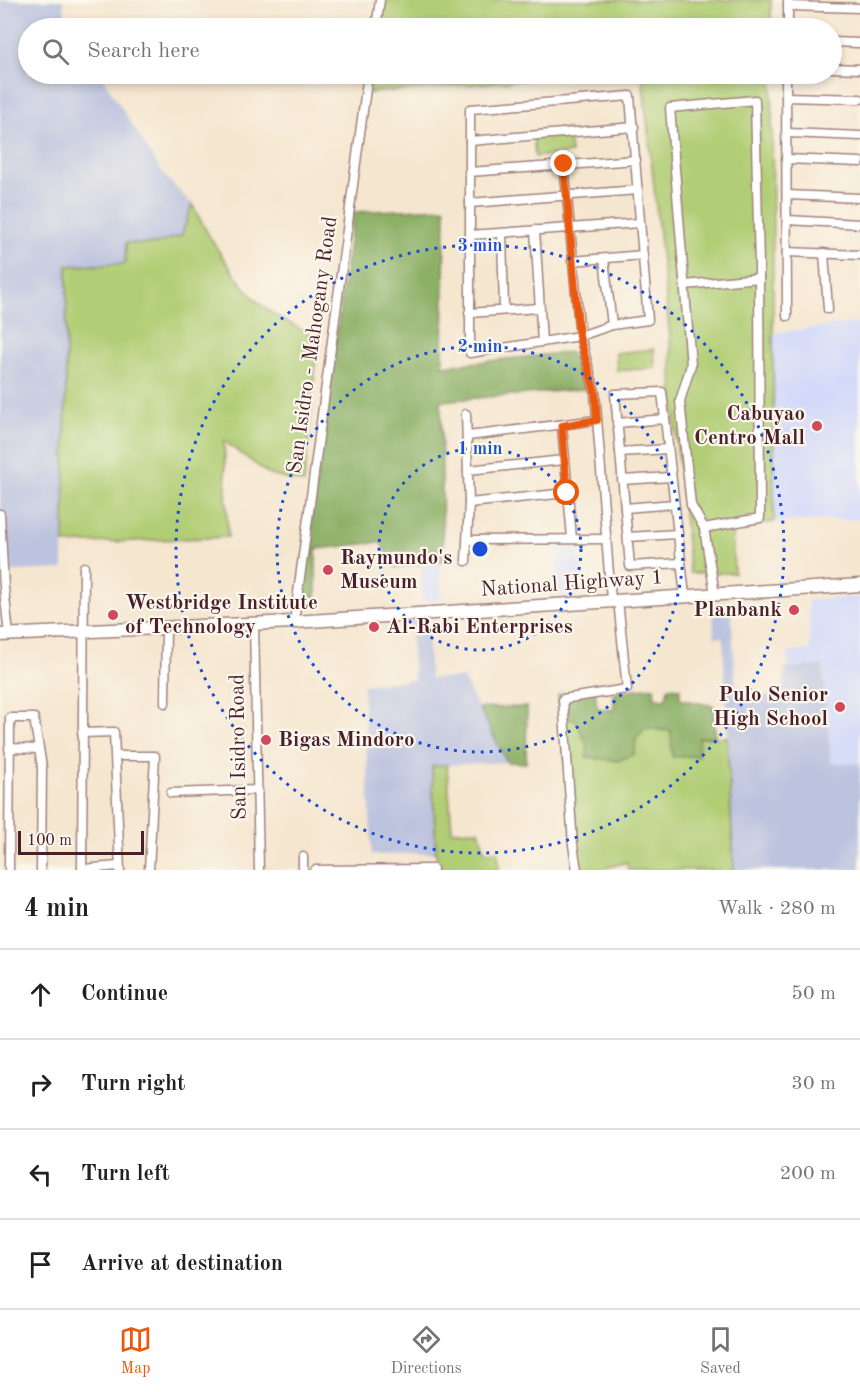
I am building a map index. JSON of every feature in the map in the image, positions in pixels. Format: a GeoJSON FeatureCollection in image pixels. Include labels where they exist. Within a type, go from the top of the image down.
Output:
{"type":"FeatureCollection","features":[{"type":"Feature","properties":{"kind":"highway","name":"National Highway 1"},"geometry":{"type":"LineString","coordinates":[[5,635],[294,622],[860,585]]}},
{"type":"Feature","properties":{"kind":"street"},"geometry":{"type":"LineString","coordinates":[[377,18],[380,0]]}},
{"type":"Feature","properties":{"kind":"street"},"geometry":{"type":"LineString","coordinates":[[788,3],[860,8]]}},
{"type":"Feature","properties":{"kind":"street"},"geometry":{"type":"LineString","coordinates":[[842,42],[860,43]]}},
{"type":"Feature","properties":{"kind":"street"},"geometry":{"type":"LineString","coordinates":[[842,68],[860,69]]}},
{"type":"Feature","properties":{"kind":"street","name":"San Isidro - Mahogany Road"},"geometry":{"type":"LineString","coordinates":[[294,622],[367,84]]}},
{"type":"Feature","properties":{"kind":"street"},"geometry":{"type":"LineString","coordinates":[[786,84],[787,316]]}},
{"type":"Feature","properties":{"kind":"street"},"geometry":{"type":"LineString","coordinates":[[630,96],[634,127],[648,320],[612,325],[579,336],[470,353],[470,109],[630,96]]}},
{"type":"Feature","properties":{"kind":"street"},"geometry":{"type":"LineString","coordinates":[[786,97],[860,99]]}},
{"type":"Feature","properties":{"kind":"street"},"geometry":{"type":"LineString","coordinates":[[704,528],[760,518],[759,278],[754,100],[670,108],[691,365],[680,401],[691,505],[704,528],[715,594]]}},
{"type":"Feature","properties":{"kind":"street"},"geometry":{"type":"LineString","coordinates":[[471,141],[634,127]]}},
{"type":"Feature","properties":{"kind":"street"},"geometry":{"type":"LineString","coordinates":[[788,133],[860,136]]}},
{"type":"Feature","properties":{"kind":"street"},"geometry":{"type":"LineString","coordinates":[[786,159],[860,162]]}},
{"type":"Feature","properties":{"kind":"street"},"geometry":{"type":"LineString","coordinates":[[469,172],[636,160]]}},
{"type":"Feature","properties":{"kind":"street"},"geometry":{"type":"LineString","coordinates":[[564,164],[579,336],[595,392],[606,539],[627,689],[563,699],[577,870]]}},
{"type":"Feature","properties":{"kind":"street"},"geometry":{"type":"LineString","coordinates":[[470,203],[638,190]]}},
{"type":"Feature","properties":{"kind":"street"},"geometry":{"type":"LineString","coordinates":[[788,195],[860,198]]}},
{"type":"Feature","properties":{"kind":"street"},"geometry":{"type":"LineString","coordinates":[[787,220],[860,224]]}},
{"type":"Feature","properties":{"kind":"street"},"geometry":{"type":"LineString","coordinates":[[470,235],[569,230],[640,223]]}},
{"type":"Feature","properties":{"kind":"street"},"geometry":{"type":"LineString","coordinates":[[535,230],[542,342]]}},
{"type":"Feature","properties":{"kind":"street"},"geometry":{"type":"LineString","coordinates":[[502,234],[504,309]]}},
{"type":"Feature","properties":{"kind":"street"},"geometry":{"type":"LineString","coordinates":[[787,252],[860,255]]}},
{"type":"Feature","properties":{"kind":"street"},"geometry":{"type":"LineString","coordinates":[[824,254],[828,309]]}},
{"type":"Feature","properties":{"kind":"street"},"geometry":{"type":"LineString","coordinates":[[572,261],[643,255]]}},
{"type":"Feature","properties":{"kind":"street"},"geometry":{"type":"LineString","coordinates":[[604,259],[612,325]]}},
{"type":"Feature","properties":{"kind":"street"},"geometry":{"type":"LineString","coordinates":[[685,285],[759,278]]}},
{"type":"Feature","properties":{"kind":"street"},"geometry":{"type":"LineString","coordinates":[[469,313],[539,308]]}},
{"type":"Feature","properties":{"kind":"street"},"geometry":{"type":"LineString","coordinates":[[680,563],[630,566],[615,394],[662,392],[684,596]]}},
{"type":"Feature","properties":{"kind":"street"},"geometry":{"type":"LineString","coordinates":[[466,414],[469,503],[466,561]]}},
{"type":"Feature","properties":{"kind":"street"},"geometry":{"type":"LineString","coordinates":[[468,436],[597,420]]}},
{"type":"Feature","properties":{"kind":"street"},"geometry":{"type":"LineString","coordinates":[[617,423],[665,420]]}},
{"type":"Feature","properties":{"kind":"street"},"geometry":{"type":"LineString","coordinates":[[562,426],[572,538]]}},
{"type":"Feature","properties":{"kind":"street"},"geometry":{"type":"LineString","coordinates":[[621,452],[668,449]]}},
{"type":"Feature","properties":{"kind":"street"},"geometry":{"type":"LineString","coordinates":[[468,470],[564,460]]}},
{"type":"Feature","properties":{"kind":"street"},"geometry":{"type":"LineString","coordinates":[[622,480],[671,477]]}},
{"type":"Feature","properties":{"kind":"street"},"geometry":{"type":"LineString","coordinates":[[469,503],[567,493]]}},
{"type":"Feature","properties":{"kind":"street"},"geometry":{"type":"LineString","coordinates":[[625,508],[675,504]]}},
{"type":"Feature","properties":{"kind":"street"},"geometry":{"type":"LineString","coordinates":[[0,514],[5,635]]}},
{"type":"Feature","properties":{"kind":"street"},"geometry":{"type":"LineString","coordinates":[[628,537],[677,534]]}},
{"type":"Feature","properties":{"kind":"street"},"geometry":{"type":"LineString","coordinates":[[468,540],[606,539]]}},
{"type":"Feature","properties":{"kind":"street"},"geometry":{"type":"LineString","coordinates":[[82,733],[114,732],[119,868],[82,869],[82,733],[82,632],[84,567]]}},
{"type":"Feature","properties":{"kind":"street","name":"San Isidro Road"},"geometry":{"type":"LineString","coordinates":[[254,623],[259,870]]}},
{"type":"Feature","properties":{"kind":"street"},"geometry":{"type":"LineString","coordinates":[[165,703],[166,627]]}},
{"type":"Feature","properties":{"kind":"street"},"geometry":{"type":"LineString","coordinates":[[9,870],[10,718],[34,718],[42,767],[41,870]]}},
{"type":"Feature","properties":{"kind":"street"},"geometry":{"type":"LineString","coordinates":[[9,748],[39,749]]}},
{"type":"Feature","properties":{"kind":"street"},"geometry":{"type":"LineString","coordinates":[[116,756],[154,756],[149,870]]}},
{"type":"Feature","properties":{"kind":"street"},"geometry":{"type":"LineString","coordinates":[[171,793],[258,790]]}},
{"type":"Feature","properties":{"kind":"street"},"geometry":{"type":"LineString","coordinates":[[303,857],[303,870]]}},
{"type":"Feature","properties":{"kind":"street"},"geometry":{"type":"LineString","coordinates":[[315,870],[433,869]]}},
{"type":"Feature","properties":{"kind":"shaded area"},"geometry":{"type":"Polygon","coordinates":[[[0,0],[63,0],[67,18],[18,18],[18,84],[106,84],[164,175],[192,204],[182,235],[155,244],[126,243],[126,264],[67,266],[63,569],[0,572],[0,0]]]}},
{"type":"Feature","properties":{"kind":"shaded area","name":"Cabuyao Centro Mall"},"geometry":{"type":"Polygon","coordinates":[[[860,322],[860,519],[774,522],[773,333],[860,322]]]}},
{"type":"Feature","properties":{"kind":"shaded area"},"geometry":{"type":"Polygon","coordinates":[[[579,547],[582,594],[559,596],[556,548],[579,547]]]}},
{"type":"Feature","properties":{"kind":"shaded area"},"geometry":{"type":"Polygon","coordinates":[[[440,564],[442,600],[423,601],[421,566],[440,564]]]}},
{"type":"Feature","properties":{"kind":"shaded area","name":"Pulo Senior High School"},"geometry":{"type":"Polygon","coordinates":[[[860,597],[860,763],[831,764],[823,665],[789,667],[788,652],[810,650],[808,600],[860,597]]]}},
{"type":"Feature","properties":{"kind":"shaded area"},"geometry":{"type":"Polygon","coordinates":[[[731,603],[736,696],[783,696],[785,668],[823,665],[831,764],[860,763],[860,870],[734,870],[723,637],[714,637],[713,605],[731,603]]]}},
{"type":"Feature","properties":{"kind":"shaded area"},"geometry":{"type":"Polygon","coordinates":[[[410,619],[426,619],[430,678],[463,678],[507,762],[432,766],[436,853],[372,855],[363,685],[414,680],[410,619]]]}},
{"type":"Feature","properties":{"kind":"green space"},"geometry":{"type":"Polygon","coordinates":[[[385,0],[771,0],[771,18],[382,18],[385,0]]]}},
{"type":"Feature","properties":{"kind":"green space"},"geometry":{"type":"Polygon","coordinates":[[[370,84],[478,84],[369,93],[370,84]]]}},
{"type":"Feature","properties":{"kind":"green space"},"geometry":{"type":"Polygon","coordinates":[[[643,84],[772,84],[774,522],[732,526],[734,573],[690,573],[675,426],[670,337],[643,84]]]}},
{"type":"Feature","properties":{"kind":"green space"},"geometry":{"type":"Polygon","coordinates":[[[568,129],[571,153],[535,157],[533,132],[568,129]]]}},
{"type":"Feature","properties":{"kind":"green space"},"geometry":{"type":"Polygon","coordinates":[[[192,204],[224,260],[255,299],[277,316],[318,338],[304,483],[270,475],[224,441],[228,537],[64,544],[67,266],[125,264],[126,243],[155,244],[182,235],[192,204]]]}},
{"type":"Feature","properties":{"kind":"green space"},"geometry":{"type":"Polygon","coordinates":[[[445,208],[443,366],[571,352],[585,389],[441,401],[443,561],[395,567],[380,542],[316,549],[316,604],[300,604],[353,212],[445,208]]]}},
{"type":"Feature","properties":{"kind":"green space"},"geometry":{"type":"Polygon","coordinates":[[[654,349],[655,368],[617,371],[616,353],[654,349]]]}},
{"type":"Feature","properties":{"kind":"green space"},"geometry":{"type":"Polygon","coordinates":[[[654,687],[655,698],[665,699],[669,687],[680,688],[680,699],[714,706],[715,736],[699,738],[698,756],[672,757],[671,731],[645,728],[636,739],[634,754],[618,761],[586,757],[588,747],[575,719],[561,720],[558,695],[595,689],[597,708],[614,710],[614,692],[654,687]]]}},
{"type":"Feature","properties":{"kind":"green space"},"geometry":{"type":"Polygon","coordinates":[[[527,707],[526,763],[507,762],[479,708],[527,707]]]}},
{"type":"Feature","properties":{"kind":"green space"},"geometry":{"type":"Polygon","coordinates":[[[575,718],[588,747],[634,754],[636,739],[644,728],[672,731],[672,757],[699,738],[727,737],[734,870],[628,870],[627,862],[598,870],[576,870],[561,720],[575,718]]]}},
{"type":"Feature","properties":{"kind":"green space"},"geometry":{"type":"Polygon","coordinates":[[[447,765],[452,831],[479,830],[485,852],[498,851],[499,870],[437,870],[432,766],[447,765]]]}},
{"type":"Feature","properties":{"kind":"place","name":"Cabuyao Centro Mall"},"geometry":{"type":"Point","coordinates":[817,426]}},
{"type":"Feature","properties":{"kind":"place","name":"Raymundo's Museum"},"geometry":{"type":"Point","coordinates":[328,570]}},
{"type":"Feature","properties":{"kind":"place","name":"Planbank"},"geometry":{"type":"Point","coordinates":[794,610]}},
{"type":"Feature","properties":{"kind":"place","name":"Westbridge Institute of Technology"},"geometry":{"type":"Point","coordinates":[113,615]}},
{"type":"Feature","properties":{"kind":"place","name":"Al-Rabi Enterprises"},"geometry":{"type":"Point","coordinates":[374,627]}},
{"type":"Feature","properties":{"kind":"place","name":"Pulo Senior High School"},"geometry":{"type":"Point","coordinates":[840,707]}},
{"type":"Feature","properties":{"kind":"place","name":"Bigas Mindoro"},"geometry":{"type":"Point","coordinates":[266,740]}},
{"type":"Feature","properties":{"kind":"route"},"geometry":{"type":"LineString","coordinates":[[564,164],[579,336],[595,392],[597,420],[562,426],[567,493]]}}]}
